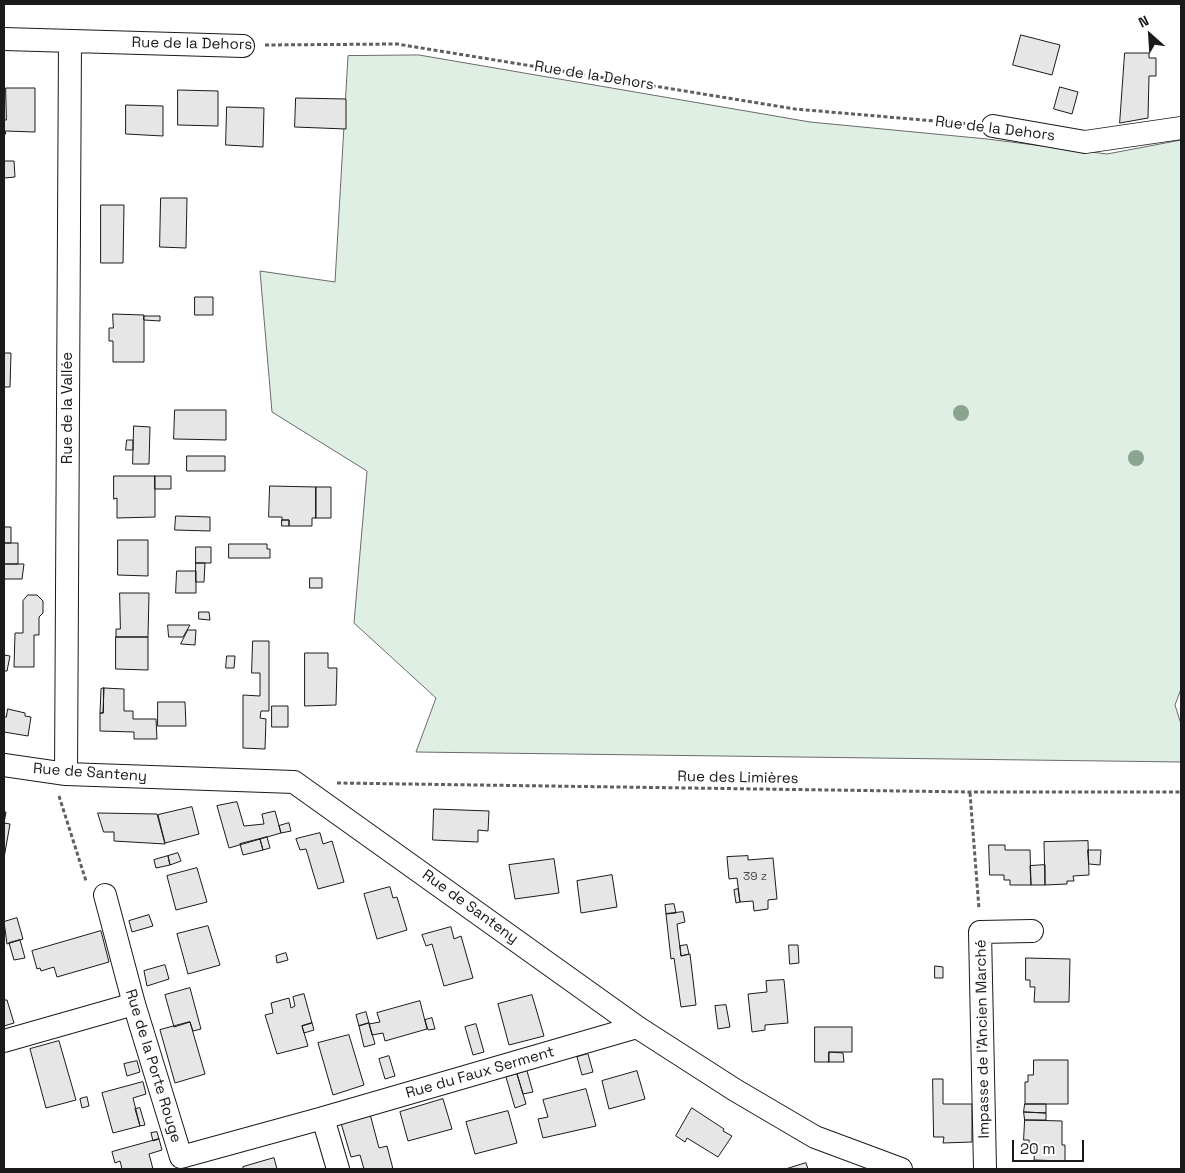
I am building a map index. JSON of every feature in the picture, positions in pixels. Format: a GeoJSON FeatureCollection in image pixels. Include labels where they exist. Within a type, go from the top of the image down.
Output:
{"type":"FeatureCollection","features":[{"type":"Feature","properties":{"kind":"street","name":"Rue de la Dehors"},"geometry":{"type":"LineString","coordinates":[[4,40],[243,46]]}},
{"type":"Feature","properties":{"kind":"street","name":"Rue de la Vallée"},"geometry":{"type":"LineString","coordinates":[[66,774],[70,41]]}},
{"type":"Feature","properties":{"kind":"street","name":"Rue de la Dehors"},"geometry":{"type":"LineString","coordinates":[[994,126],[1085,142],[1181,128]]}},
{"type":"Feature","properties":{"kind":"street","name":"Rue de Santeny"},"geometry":{"type":"LineString","coordinates":[[4,765],[66,774],[294,782],[637,1027],[735,1090],[815,1137],[901,1169]]}},
{"type":"Feature","properties":{"kind":"street","name":"Rue de la Porte Rouge"},"geometry":{"type":"LineString","coordinates":[[104,895],[134,1004],[181,1157],[324,1118]]}},
{"type":"Feature","properties":{"kind":"street","name":"Impasse de l'Ancien Marché"},"geometry":{"type":"LineString","coordinates":[[985,1169],[980,932],[1032,931]]}},
{"type":"Feature","properties":{"kind":"street"},"geometry":{"type":"LineString","coordinates":[[4,1041],[134,1004]]}},
{"type":"Feature","properties":{"kind":"street","name":"Rue du Faux Serment"},"geometry":{"type":"LineString","coordinates":[[324,1118],[637,1027]]}},
{"type":"Feature","properties":{"kind":"street"},"geometry":{"type":"LineString","coordinates":[[324,1118],[338,1169]]}},
{"type":"Feature","properties":{"kind":"path","name":"Rue de la Dehors"},"geometry":{"type":"LineString","coordinates":[[243,46],[397,44],[795,109],[994,126]]}},
{"type":"Feature","properties":{"kind":"path"},"geometry":{"type":"LineString","coordinates":[[66,774],[59,794],[73,840],[90,891],[104,895]]}},
{"type":"Feature","properties":{"kind":"path","name":"Rue des Limières"},"geometry":{"type":"LineString","coordinates":[[334,782],[970,792],[1181,792]]}},
{"type":"Feature","properties":{"kind":"path"},"geometry":{"type":"LineString","coordinates":[[970,792],[980,932]]}},
{"type":"Feature","properties":{"kind":"green space"},"geometry":{"type":"Polygon","coordinates":[[[419,55],[810,122],[987,139],[1107,154],[1181,140],[1181,689],[1175,705],[1181,724],[1181,762],[416,752],[436,698],[354,623],[367,471],[272,412],[260,271],[335,282],[348,56],[419,55]]]}},
{"type":"Feature","properties":{"kind":"building"},"geometry":{"type":"Polygon","coordinates":[[[1021,35],[1060,45],[1052,75],[1013,65],[1021,35]]]}},
{"type":"Feature","properties":{"kind":"building"},"geometry":{"type":"Polygon","coordinates":[[[1125,53],[1149,53],[1149,58],[1156,58],[1156,76],[1149,76],[1148,118],[1120,123],[1125,53]]]}},
{"type":"Feature","properties":{"kind":"building"},"geometry":{"type":"Polygon","coordinates":[[[1060,87],[1078,92],[1072,114],[1054,109],[1060,87]]]}},
{"type":"Feature","properties":{"kind":"building"},"geometry":{"type":"Polygon","coordinates":[[[6,88],[35,88],[35,132],[5,131],[6,134],[4,134],[6,88]]]}},
{"type":"Feature","properties":{"kind":"building"},"geometry":{"type":"Polygon","coordinates":[[[178,90],[218,91],[218,126],[178,125],[178,90]]]}},
{"type":"Feature","properties":{"kind":"building"},"geometry":{"type":"Polygon","coordinates":[[[296,98],[346,99],[346,129],[295,127],[296,98]]]}},
{"type":"Feature","properties":{"kind":"building"},"geometry":{"type":"Polygon","coordinates":[[[126,105],[163,106],[163,136],[126,134],[126,105]]]}},
{"type":"Feature","properties":{"kind":"building"},"geometry":{"type":"Polygon","coordinates":[[[227,107],[264,108],[263,147],[226,145],[227,107]]]}},
{"type":"Feature","properties":{"kind":"building"},"geometry":{"type":"Polygon","coordinates":[[[4,161],[14,161],[15,177],[4,178],[4,161]]]}},
{"type":"Feature","properties":{"kind":"building"},"geometry":{"type":"Polygon","coordinates":[[[161,198],[187,198],[186,248],[160,247],[161,198]]]}},
{"type":"Feature","properties":{"kind":"building"},"geometry":{"type":"Polygon","coordinates":[[[101,205],[124,205],[123,263],[101,263],[101,205]]]}},
{"type":"Feature","properties":{"kind":"building"},"geometry":{"type":"Polygon","coordinates":[[[195,297],[213,297],[213,315],[195,315],[195,297]]]}},
{"type":"Feature","properties":{"kind":"building"},"geometry":{"type":"Polygon","coordinates":[[[113,314],[144,315],[144,362],[113,362],[113,341],[109,341],[109,328],[113,328],[113,314]]]}},
{"type":"Feature","properties":{"kind":"building"},"geometry":{"type":"Polygon","coordinates":[[[144,316],[160,316],[160,321],[144,320],[144,316]]]}},
{"type":"Feature","properties":{"kind":"building"},"geometry":{"type":"Polygon","coordinates":[[[4,353],[11,353],[10,387],[4,387],[4,353]]]}},
{"type":"Feature","properties":{"kind":"building"},"geometry":{"type":"Polygon","coordinates":[[[175,410],[226,410],[226,440],[174,439],[175,410]]]}},
{"type":"Feature","properties":{"kind":"building"},"geometry":{"type":"Polygon","coordinates":[[[134,426],[150,427],[149,464],[133,464],[134,426]]]}},
{"type":"Feature","properties":{"kind":"building"},"geometry":{"type":"Polygon","coordinates":[[[127,440],[133,440],[133,450],[126,450],[127,440]]]}},
{"type":"Feature","properties":{"kind":"building"},"geometry":{"type":"Polygon","coordinates":[[[187,456],[225,456],[225,471],[187,471],[187,456]]]}},
{"type":"Feature","properties":{"kind":"building"},"geometry":{"type":"Polygon","coordinates":[[[114,476],[155,476],[155,517],[117,518],[117,498],[114,499],[114,476]]]}},
{"type":"Feature","properties":{"kind":"building"},"geometry":{"type":"Polygon","coordinates":[[[155,476],[171,476],[171,489],[155,489],[155,476]]]}},
{"type":"Feature","properties":{"kind":"building"},"geometry":{"type":"Polygon","coordinates":[[[270,486],[316,487],[316,518],[312,518],[312,526],[289,526],[289,520],[282,520],[282,517],[269,517],[270,486]]]}},
{"type":"Feature","properties":{"kind":"building"},"geometry":{"type":"Polygon","coordinates":[[[316,487],[331,487],[331,518],[316,518],[316,487]]]}},
{"type":"Feature","properties":{"kind":"building"},"geometry":{"type":"Polygon","coordinates":[[[176,516],[210,517],[210,531],[175,530],[176,516]]]}},
{"type":"Feature","properties":{"kind":"building"},"geometry":{"type":"Polygon","coordinates":[[[282,520],[289,520],[289,526],[282,526],[282,520]]]}},
{"type":"Feature","properties":{"kind":"building"},"geometry":{"type":"Polygon","coordinates":[[[4,527],[11,527],[11,543],[4,543],[4,527]]]}},
{"type":"Feature","properties":{"kind":"building"},"geometry":{"type":"Polygon","coordinates":[[[118,540],[148,540],[148,576],[118,575],[118,540]]]}},
{"type":"Feature","properties":{"kind":"building"},"geometry":{"type":"Polygon","coordinates":[[[4,543],[18,543],[18,564],[4,564],[4,543]]]}},
{"type":"Feature","properties":{"kind":"building"},"geometry":{"type":"Polygon","coordinates":[[[229,544],[267,544],[267,549],[270,549],[270,558],[229,558],[229,544]]]}},
{"type":"Feature","properties":{"kind":"building"},"geometry":{"type":"Polygon","coordinates":[[[196,547],[211,547],[211,563],[196,563],[196,547]]]}},
{"type":"Feature","properties":{"kind":"building"},"geometry":{"type":"Polygon","coordinates":[[[196,563],[205,563],[204,582],[196,582],[196,563]]]}},
{"type":"Feature","properties":{"kind":"building"},"geometry":{"type":"Polygon","coordinates":[[[4,564],[24,564],[22,579],[4,579],[4,564]]]}},
{"type":"Feature","properties":{"kind":"building"},"geometry":{"type":"Polygon","coordinates":[[[177,571],[196,571],[196,593],[176,593],[177,571]]]}},
{"type":"Feature","properties":{"kind":"building"},"geometry":{"type":"Polygon","coordinates":[[[310,578],[322,578],[322,588],[310,588],[310,578]]]}},
{"type":"Feature","properties":{"kind":"building"},"geometry":{"type":"Polygon","coordinates":[[[120,593],[149,593],[148,637],[116,637],[116,629],[120,629],[120,593]]]}},
{"type":"Feature","properties":{"kind":"building"},"geometry":{"type":"Polygon","coordinates":[[[28,595],[37,595],[43,601],[43,613],[39,617],[39,635],[34,635],[34,667],[14,667],[15,633],[23,633],[23,601],[28,595]]]}},
{"type":"Feature","properties":{"kind":"building"},"geometry":{"type":"Polygon","coordinates":[[[199,612],[209,612],[210,620],[199,619],[199,612]]]}},
{"type":"Feature","properties":{"kind":"building"},"geometry":{"type":"Polygon","coordinates":[[[168,625],[190,625],[183,637],[169,637],[168,625]]]}},
{"type":"Feature","properties":{"kind":"building"},"geometry":{"type":"Polygon","coordinates":[[[188,630],[196,630],[195,645],[181,644],[188,630]]]}},
{"type":"Feature","properties":{"kind":"building"},"geometry":{"type":"Polygon","coordinates":[[[116,637],[148,637],[148,670],[116,669],[116,637]]]}},
{"type":"Feature","properties":{"kind":"building"},"geometry":{"type":"Polygon","coordinates":[[[253,641],[269,641],[269,711],[261,711],[260,718],[266,719],[265,749],[243,748],[243,695],[260,696],[260,673],[252,673],[253,641]]]}},
{"type":"Feature","properties":{"kind":"building"},"geometry":{"type":"Polygon","coordinates":[[[305,653],[328,653],[328,668],[337,668],[336,705],[305,706],[305,653]]]}},
{"type":"Feature","properties":{"kind":"building"},"geometry":{"type":"Polygon","coordinates":[[[4,655],[10,656],[7,671],[4,671],[4,655]]]}},
{"type":"Feature","properties":{"kind":"building"},"geometry":{"type":"Polygon","coordinates":[[[227,656],[235,656],[234,668],[226,668],[227,656]]]}},
{"type":"Feature","properties":{"kind":"building"},"geometry":{"type":"Polygon","coordinates":[[[104,688],[103,713],[100,713],[101,689],[104,688]]]}},
{"type":"Feature","properties":{"kind":"building"},"geometry":{"type":"Polygon","coordinates":[[[104,688],[124,689],[124,711],[133,711],[133,719],[156,719],[157,739],[134,739],[134,732],[100,731],[100,713],[103,713],[104,688]]]}},
{"type":"Feature","properties":{"kind":"building"},"geometry":{"type":"Polygon","coordinates":[[[158,702],[185,702],[186,726],[158,726],[158,702]]]}},
{"type":"Feature","properties":{"kind":"building"},"geometry":{"type":"Polygon","coordinates":[[[272,706],[288,706],[288,727],[272,727],[272,706]]]}},
{"type":"Feature","properties":{"kind":"building"},"geometry":{"type":"Polygon","coordinates":[[[8,709],[25,713],[25,716],[31,717],[28,736],[4,732],[4,717],[6,717],[8,709]]]}},
{"type":"Feature","properties":{"kind":"building"},"geometry":{"type":"Polygon","coordinates":[[[237,802],[244,826],[264,824],[262,814],[275,811],[281,833],[229,848],[217,806],[237,802]]]}},
{"type":"Feature","properties":{"kind":"building"},"geometry":{"type":"Polygon","coordinates":[[[192,807],[199,834],[165,843],[158,815],[192,807]]]}},
{"type":"Feature","properties":{"kind":"building"},"geometry":{"type":"Polygon","coordinates":[[[434,809],[489,811],[488,831],[478,830],[478,842],[433,840],[434,809]]]}},
{"type":"Feature","properties":{"kind":"building"},"geometry":{"type":"Polygon","coordinates":[[[98,813],[157,814],[165,844],[114,841],[114,832],[104,832],[98,813]]]}},
{"type":"Feature","properties":{"kind":"building"},"geometry":{"type":"Polygon","coordinates":[[[4,823],[10,824],[4,858],[4,823]]]}},
{"type":"Feature","properties":{"kind":"building"},"geometry":{"type":"Polygon","coordinates":[[[289,823],[291,831],[281,833],[279,826],[289,823]]]}},
{"type":"Feature","properties":{"kind":"building"},"geometry":{"type":"Polygon","coordinates":[[[320,833],[323,844],[332,841],[344,882],[318,889],[306,849],[300,850],[296,839],[320,833]]]}},
{"type":"Feature","properties":{"kind":"building"},"geometry":{"type":"Polygon","coordinates":[[[267,837],[270,848],[263,850],[260,839],[267,837]]]}},
{"type":"Feature","properties":{"kind":"building"},"geometry":{"type":"Polygon","coordinates":[[[260,839],[263,850],[243,855],[240,844],[260,839]]]}},
{"type":"Feature","properties":{"kind":"building"},"geometry":{"type":"Polygon","coordinates":[[[1088,841],[1089,875],[1073,876],[1074,881],[1067,881],[1067,884],[1045,885],[1044,842],[1088,841]]]}},
{"type":"Feature","properties":{"kind":"building"},"geometry":{"type":"Polygon","coordinates":[[[989,845],[1005,845],[1005,850],[1030,850],[1031,885],[1010,885],[1010,880],[1004,880],[1004,875],[990,875],[989,845]]]}},
{"type":"Feature","properties":{"kind":"building"},"geometry":{"type":"Polygon","coordinates":[[[1088,850],[1101,850],[1100,865],[1089,864],[1088,850]]]}},
{"type":"Feature","properties":{"kind":"building"},"geometry":{"type":"Polygon","coordinates":[[[178,853],[181,861],[170,865],[168,856],[178,853]]]}},
{"type":"Feature","properties":{"kind":"building"},"geometry":{"type":"Polygon","coordinates":[[[168,856],[170,865],[156,868],[154,860],[168,856]]]}},
{"type":"Feature","properties":{"kind":"building"},"geometry":{"type":"Polygon","coordinates":[[[748,856],[748,860],[773,858],[777,899],[768,900],[768,909],[754,911],[753,901],[740,902],[737,878],[729,879],[727,857],[748,856]]]}},
{"type":"Feature","properties":{"kind":"building"},"geometry":{"type":"Polygon","coordinates":[[[554,859],[559,893],[515,899],[509,865],[554,859]]]}},
{"type":"Feature","properties":{"kind":"building"},"geometry":{"type":"Polygon","coordinates":[[[1045,865],[1045,885],[1031,885],[1030,866],[1045,865]]]}},
{"type":"Feature","properties":{"kind":"building"},"geometry":{"type":"Polygon","coordinates":[[[197,868],[207,902],[176,910],[167,876],[197,868]]]}},
{"type":"Feature","properties":{"kind":"building"},"geometry":{"type":"Polygon","coordinates":[[[612,875],[617,907],[581,913],[577,881],[612,875]]]}},
{"type":"Feature","properties":{"kind":"building"},"geometry":{"type":"Polygon","coordinates":[[[390,887],[393,898],[397,897],[407,930],[377,939],[364,894],[390,887]]]}},
{"type":"Feature","properties":{"kind":"building"},"geometry":{"type":"Polygon","coordinates":[[[738,889],[740,902],[736,903],[734,890],[738,889]]]}},
{"type":"Feature","properties":{"kind":"building"},"geometry":{"type":"Polygon","coordinates":[[[674,904],[676,913],[666,914],[665,905],[674,904]]]}},
{"type":"Feature","properties":{"kind":"building"},"geometry":{"type":"Polygon","coordinates":[[[683,912],[685,922],[677,924],[681,956],[690,954],[696,1005],[681,1007],[674,958],[671,959],[666,914],[683,912]]]}},
{"type":"Feature","properties":{"kind":"building"},"geometry":{"type":"Polygon","coordinates":[[[149,915],[153,926],[132,932],[129,921],[149,915]]]}},
{"type":"Feature","properties":{"kind":"building"},"geometry":{"type":"Polygon","coordinates":[[[17,918],[23,939],[7,944],[4,922],[17,918]]]}},
{"type":"Feature","properties":{"kind":"building"},"geometry":{"type":"Polygon","coordinates":[[[208,926],[220,965],[188,974],[177,934],[208,926]]]}},
{"type":"Feature","properties":{"kind":"building"},"geometry":{"type":"Polygon","coordinates":[[[451,927],[454,939],[461,936],[473,978],[444,986],[432,944],[426,946],[422,935],[451,927]]]}},
{"type":"Feature","properties":{"kind":"building"},"geometry":{"type":"Polygon","coordinates":[[[101,931],[109,962],[57,977],[54,967],[41,971],[40,968],[37,969],[32,951],[101,931]]]}},
{"type":"Feature","properties":{"kind":"building"},"geometry":{"type":"Polygon","coordinates":[[[20,940],[25,958],[14,960],[9,943],[20,940]]]}},
{"type":"Feature","properties":{"kind":"building"},"geometry":{"type":"Polygon","coordinates":[[[687,945],[689,954],[681,956],[680,946],[687,945]]]}},
{"type":"Feature","properties":{"kind":"building"},"geometry":{"type":"Polygon","coordinates":[[[789,945],[798,945],[799,963],[790,964],[789,945]]]}},
{"type":"Feature","properties":{"kind":"building"},"geometry":{"type":"Polygon","coordinates":[[[286,953],[288,960],[277,963],[276,956],[286,953]]]}},
{"type":"Feature","properties":{"kind":"building"},"geometry":{"type":"Polygon","coordinates":[[[1026,958],[1070,959],[1069,1002],[1034,1002],[1035,987],[1030,987],[1030,980],[1026,980],[1026,958]]]}},
{"type":"Feature","properties":{"kind":"building"},"geometry":{"type":"Polygon","coordinates":[[[165,965],[169,979],[147,986],[144,971],[165,965]]]}},
{"type":"Feature","properties":{"kind":"building"},"geometry":{"type":"Polygon","coordinates":[[[935,966],[943,967],[943,978],[935,978],[935,966]]]}},
{"type":"Feature","properties":{"kind":"building"},"geometry":{"type":"Polygon","coordinates":[[[784,980],[788,1023],[765,1025],[765,1030],[752,1032],[748,994],[767,992],[766,981],[784,980]]]}},
{"type":"Feature","properties":{"kind":"building"},"geometry":{"type":"Polygon","coordinates":[[[190,988],[201,1029],[193,1031],[190,1022],[174,1027],[165,995],[190,988]]]}},
{"type":"Feature","properties":{"kind":"building"},"geometry":{"type":"Polygon","coordinates":[[[304,994],[312,1023],[302,1026],[308,1046],[277,1054],[265,1015],[273,1013],[271,1003],[289,998],[291,1008],[295,1006],[293,997],[304,994]]]}},
{"type":"Feature","properties":{"kind":"building"},"geometry":{"type":"Polygon","coordinates":[[[532,995],[544,1036],[509,1045],[498,1004],[532,995]]]}},
{"type":"Feature","properties":{"kind":"building"},"geometry":{"type":"Polygon","coordinates":[[[4,1000],[7,1000],[14,1023],[4,1026],[4,1000]]]}},
{"type":"Feature","properties":{"kind":"building"},"geometry":{"type":"Polygon","coordinates":[[[420,1001],[427,1029],[385,1041],[383,1033],[372,1035],[369,1024],[380,1022],[377,1013],[420,1001]]]}},
{"type":"Feature","properties":{"kind":"building"},"geometry":{"type":"Polygon","coordinates":[[[726,1005],[730,1027],[718,1029],[715,1006],[726,1005]]]}},
{"type":"Feature","properties":{"kind":"building"},"geometry":{"type":"Polygon","coordinates":[[[366,1012],[369,1023],[359,1026],[356,1015],[366,1012]]]}},
{"type":"Feature","properties":{"kind":"building"},"geometry":{"type":"Polygon","coordinates":[[[432,1018],[435,1029],[428,1030],[425,1020],[432,1018]]]}},
{"type":"Feature","properties":{"kind":"building"},"geometry":{"type":"Polygon","coordinates":[[[190,1022],[205,1074],[175,1083],[160,1030],[190,1022]]]}},
{"type":"Feature","properties":{"kind":"building"},"geometry":{"type":"Polygon","coordinates":[[[312,1023],[314,1030],[304,1033],[302,1026],[312,1023]]]}},
{"type":"Feature","properties":{"kind":"building"},"geometry":{"type":"Polygon","coordinates":[[[369,1023],[375,1044],[364,1047],[359,1026],[369,1023]]]}},
{"type":"Feature","properties":{"kind":"building"},"geometry":{"type":"Polygon","coordinates":[[[476,1024],[484,1052],[473,1055],[465,1027],[476,1024]]]}},
{"type":"Feature","properties":{"kind":"building"},"geometry":{"type":"Polygon","coordinates":[[[815,1027],[852,1027],[852,1052],[829,1052],[829,1062],[815,1062],[815,1027]]]}},
{"type":"Feature","properties":{"kind":"building"},"geometry":{"type":"Polygon","coordinates":[[[349,1035],[364,1085],[333,1095],[318,1043],[349,1035]]]}},
{"type":"Feature","properties":{"kind":"building"},"geometry":{"type":"Polygon","coordinates":[[[59,1041],[76,1100],[46,1108],[30,1049],[59,1041]]]}},
{"type":"Feature","properties":{"kind":"building"},"geometry":{"type":"Polygon","coordinates":[[[829,1052],[843,1053],[844,1062],[829,1062],[829,1052]]]}},
{"type":"Feature","properties":{"kind":"building"},"geometry":{"type":"Polygon","coordinates":[[[588,1054],[593,1072],[582,1075],[577,1057],[588,1054]]]}},
{"type":"Feature","properties":{"kind":"building"},"geometry":{"type":"Polygon","coordinates":[[[389,1056],[395,1076],[385,1079],[379,1059],[389,1056]]]}},
{"type":"Feature","properties":{"kind":"building"},"geometry":{"type":"Polygon","coordinates":[[[1034,1060],[1068,1060],[1068,1104],[1025,1104],[1025,1082],[1028,1082],[1028,1075],[1033,1075],[1034,1060]]]}},
{"type":"Feature","properties":{"kind":"building"},"geometry":{"type":"Polygon","coordinates":[[[137,1061],[140,1072],[127,1076],[124,1064],[137,1061]]]}},
{"type":"Feature","properties":{"kind":"building"},"geometry":{"type":"Polygon","coordinates":[[[527,1071],[533,1092],[523,1094],[517,1074],[527,1071]]]}},
{"type":"Feature","properties":{"kind":"building"},"geometry":{"type":"Polygon","coordinates":[[[637,1071],[645,1099],[609,1109],[602,1081],[637,1071]]]}},
{"type":"Feature","properties":{"kind":"building"},"geometry":{"type":"Polygon","coordinates":[[[517,1074],[526,1104],[515,1108],[506,1077],[517,1074]]]}},
{"type":"Feature","properties":{"kind":"building"},"geometry":{"type":"Polygon","coordinates":[[[933,1079],[943,1079],[943,1104],[972,1104],[972,1142],[943,1143],[944,1137],[934,1137],[933,1079]]]}},
{"type":"Feature","properties":{"kind":"building"},"geometry":{"type":"Polygon","coordinates":[[[143,1082],[146,1094],[133,1098],[140,1126],[113,1133],[102,1093],[143,1082]]]}},
{"type":"Feature","properties":{"kind":"building"},"geometry":{"type":"Polygon","coordinates":[[[586,1089],[596,1126],[543,1138],[538,1119],[548,1117],[543,1100],[586,1089]]]}},
{"type":"Feature","properties":{"kind":"building"},"geometry":{"type":"Polygon","coordinates":[[[87,1097],[89,1106],[82,1108],[80,1099],[87,1097]]]}},
{"type":"Feature","properties":{"kind":"building"},"geometry":{"type":"Polygon","coordinates":[[[443,1099],[452,1129],[408,1141],[400,1112],[443,1099]]]}},
{"type":"Feature","properties":{"kind":"building"},"geometry":{"type":"Polygon","coordinates":[[[1025,1104],[1046,1104],[1046,1113],[1024,1112],[1025,1104]]]}},
{"type":"Feature","properties":{"kind":"building"},"geometry":{"type":"Polygon","coordinates":[[[140,1108],[145,1125],[140,1126],[135,1109],[140,1108]]]}},
{"type":"Feature","properties":{"kind":"building"},"geometry":{"type":"Polygon","coordinates":[[[692,1108],[732,1136],[718,1157],[687,1138],[685,1142],[676,1136],[692,1108]]]}},
{"type":"Feature","properties":{"kind":"building"},"geometry":{"type":"Polygon","coordinates":[[[508,1111],[517,1143],[475,1154],[466,1122],[508,1111]]]}},
{"type":"Feature","properties":{"kind":"building"},"geometry":{"type":"Polygon","coordinates":[[[1024,1112],[1046,1113],[1046,1120],[1025,1120],[1024,1112]]]}},
{"type":"Feature","properties":{"kind":"building"},"geometry":{"type":"Polygon","coordinates":[[[370,1114],[379,1148],[387,1146],[393,1169],[364,1169],[360,1155],[351,1157],[341,1123],[370,1114]]]}},
{"type":"Feature","properties":{"kind":"building"},"geometry":{"type":"Polygon","coordinates":[[[1025,1120],[1062,1121],[1062,1145],[1065,1145],[1065,1161],[1034,1160],[1035,1147],[1029,1146],[1029,1140],[1024,1140],[1025,1120]]]}},
{"type":"Feature","properties":{"kind":"building"},"geometry":{"type":"Polygon","coordinates":[[[157,1132],[159,1139],[153,1141],[151,1133],[157,1132]]]}},
{"type":"Feature","properties":{"kind":"building"},"geometry":{"type":"Polygon","coordinates":[[[159,1139],[162,1150],[149,1154],[153,1169],[122,1169],[120,1161],[115,1163],[112,1152],[159,1139]]]}},
{"type":"Feature","properties":{"kind":"building"},"geometry":{"type":"Polygon","coordinates":[[[274,1158],[277,1169],[243,1169],[243,1167],[274,1158]]]}},
{"type":"Feature","properties":{"kind":"building"},"geometry":{"type":"Polygon","coordinates":[[[806,1163],[808,1169],[786,1169],[806,1163]]]}}]}
